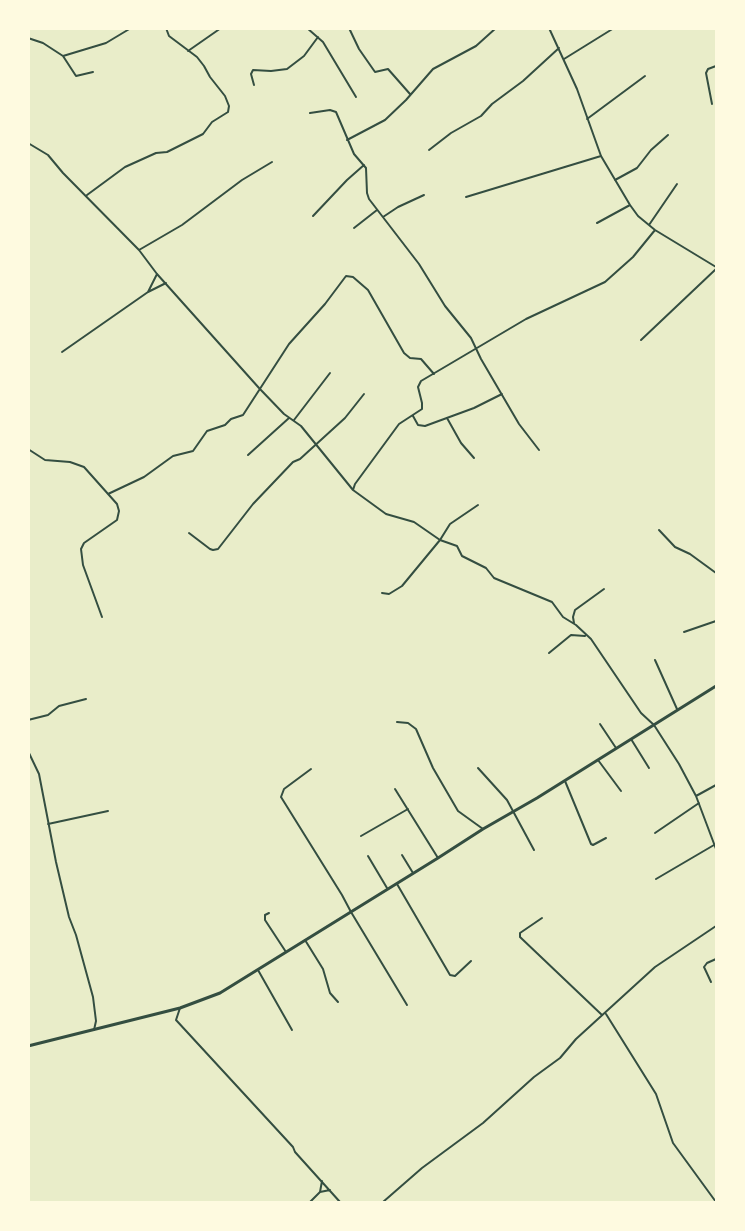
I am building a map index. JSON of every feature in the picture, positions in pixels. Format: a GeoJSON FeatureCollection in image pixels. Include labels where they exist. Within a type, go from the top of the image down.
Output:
{"type":"FeatureCollection","features":[{"type":"Feature","properties":{"kind":"street"},"geometry":{"type":"LineString","coordinates":[[63,56],[106,43],[131,28]]}},
{"type":"Feature","properties":{"kind":"street"},"geometry":{"type":"LineString","coordinates":[[86,195],[125,167],[156,153],[167,152],[203,134],[212,122],[228,112],[229,106],[225,96],[200,60],[169,36],[166,28]]}},
{"type":"Feature","properties":{"kind":"street"},"geometry":{"type":"LineString","coordinates":[[188,51],[221,28]]}},
{"type":"Feature","properties":{"kind":"street"},"geometry":{"type":"LineString","coordinates":[[307,28],[318,37],[356,97]]}},
{"type":"Feature","properties":{"kind":"street"},"geometry":{"type":"LineString","coordinates":[[349,28],[359,49],[375,72],[388,69],[411,94]]}},
{"type":"Feature","properties":{"kind":"street"},"geometry":{"type":"LineString","coordinates":[[346,141],[385,120],[433,69],[476,46],[496,28]]}},
{"type":"Feature","properties":{"kind":"street"},"geometry":{"type":"LineString","coordinates":[[549,28],[577,89],[601,156],[630,205],[655,230],[717,268],[641,340]]}},
{"type":"Feature","properties":{"kind":"street"},"geometry":{"type":"LineString","coordinates":[[564,59],[614,28]]}},
{"type":"Feature","properties":{"kind":"street"},"geometry":{"type":"LineString","coordinates":[[254,85],[251,74],[253,70],[287,69],[304,56],[318,37]]}},
{"type":"Feature","properties":{"kind":"street"},"geometry":{"type":"LineString","coordinates":[[28,38],[38,41],[63,56],[76,76],[93,72]]}},
{"type":"Feature","properties":{"kind":"street"},"geometry":{"type":"LineString","coordinates":[[429,150],[451,133],[481,116],[492,104],[523,81],[559,48]]}},
{"type":"Feature","properties":{"kind":"street"},"geometry":{"type":"LineString","coordinates":[[712,104],[706,73],[708,69],[717,66]]}},
{"type":"Feature","properties":{"kind":"street"},"geometry":{"type":"LineString","coordinates":[[587,119],[645,76]]}},
{"type":"Feature","properties":{"kind":"street"},"geometry":{"type":"LineString","coordinates":[[310,113],[330,110],[336,112],[346,141],[357,160],[364,165],[367,193],[377,210],[477,348],[481,359],[519,423],[538,450]]}},
{"type":"Feature","properties":{"kind":"street"},"geometry":{"type":"LineString","coordinates":[[615,180],[642,163],[651,150],[668,135]]}},
{"type":"Feature","properties":{"kind":"street"},"geometry":{"type":"LineString","coordinates":[[28,142],[48,154],[63,173],[139,250],[157,274],[259,388],[289,418],[301,426],[353,490],[379,510],[414,522],[441,540],[457,546],[462,556],[486,568],[496,579],[552,602],[565,618],[586,635],[641,712],[654,725],[696,796],[717,849]]}},
{"type":"Feature","properties":{"kind":"street"},"geometry":{"type":"LineString","coordinates":[[466,197],[601,156]]}},
{"type":"Feature","properties":{"kind":"street"},"geometry":{"type":"LineString","coordinates":[[139,250],[182,225],[225,192],[272,162]]}},
{"type":"Feature","properties":{"kind":"street"},"geometry":{"type":"LineString","coordinates":[[313,216],[364,165]]}},
{"type":"Feature","properties":{"kind":"street"},"geometry":{"type":"LineString","coordinates":[[649,225],[677,184]]}},
{"type":"Feature","properties":{"kind":"street"},"geometry":{"type":"LineString","coordinates":[[383,217],[424,195]]}},
{"type":"Feature","properties":{"kind":"street"},"geometry":{"type":"LineString","coordinates":[[597,223],[630,205]]}},
{"type":"Feature","properties":{"kind":"street"},"geometry":{"type":"LineString","coordinates":[[354,228],[377,210]]}},
{"type":"Feature","properties":{"kind":"street"},"geometry":{"type":"LineString","coordinates":[[353,490],[399,424],[420,411],[422,407],[418,385],[526,319],[605,282],[633,258],[655,230]]}},
{"type":"Feature","properties":{"kind":"street"},"geometry":{"type":"LineString","coordinates":[[148,292],[157,274]]}},
{"type":"Feature","properties":{"kind":"street"},"geometry":{"type":"LineString","coordinates":[[108,494],[144,477],[172,456],[193,451],[207,431],[225,425],[231,419],[243,415],[296,334],[348,276],[368,290],[404,353],[410,358],[420,358],[435,374]]}},
{"type":"Feature","properties":{"kind":"street"},"geometry":{"type":"LineString","coordinates":[[62,352],[148,292],[166,283]]}},
{"type":"Feature","properties":{"kind":"street"},"geometry":{"type":"LineString","coordinates":[[294,420],[330,373]]}},
{"type":"Feature","properties":{"kind":"street"},"geometry":{"type":"LineString","coordinates":[[189,533],[210,549],[218,549],[253,504],[293,462],[300,459],[345,418],[364,394]]}},
{"type":"Feature","properties":{"kind":"street"},"geometry":{"type":"LineString","coordinates":[[412,415],[422,426],[474,408],[502,394]]}},
{"type":"Feature","properties":{"kind":"street"},"geometry":{"type":"LineString","coordinates":[[248,455],[289,418]]}},
{"type":"Feature","properties":{"kind":"street"},"geometry":{"type":"LineString","coordinates":[[447,418],[461,443],[474,458]]}},
{"type":"Feature","properties":{"kind":"street"},"geometry":{"type":"LineString","coordinates":[[28,449],[45,460],[69,462],[84,467],[116,501],[117,520],[84,543],[81,549],[83,565],[102,616]]}},
{"type":"Feature","properties":{"kind":"street"},"geometry":{"type":"LineString","coordinates":[[349,486],[355,484]]}},
{"type":"Feature","properties":{"kind":"street"},"geometry":{"type":"LineString","coordinates":[[382,593],[389,594],[402,586],[441,540],[450,524],[478,505]]}},
{"type":"Feature","properties":{"kind":"street"},"geometry":{"type":"LineString","coordinates":[[659,530],[675,547],[690,554],[717,573]]}},
{"type":"Feature","properties":{"kind":"street"},"geometry":{"type":"LineString","coordinates":[[574,623],[575,610],[604,589]]}},
{"type":"Feature","properties":{"kind":"street"},"geometry":{"type":"LineString","coordinates":[[684,632],[717,621]]}},
{"type":"Feature","properties":{"kind":"street"},"geometry":{"type":"LineString","coordinates":[[549,653],[571,635],[580,637],[586,635]]}},
{"type":"Feature","properties":{"kind":"street"},"geometry":{"type":"LineString","coordinates":[[655,660],[677,709]]}},
{"type":"Feature","properties":{"kind":"street"},"geometry":{"type":"LineString","coordinates":[[28,1046],[180,1008],[220,993],[717,686]]}},
{"type":"Feature","properties":{"kind":"street"},"geometry":{"type":"LineString","coordinates":[[28,720],[48,716],[56,707],[86,699]]}},
{"type":"Feature","properties":{"kind":"street"},"geometry":{"type":"LineString","coordinates":[[397,722],[408,723],[416,729],[433,768],[455,807],[462,815],[483,829]]}},
{"type":"Feature","properties":{"kind":"street"},"geometry":{"type":"LineString","coordinates":[[600,724],[616,748]]}},
{"type":"Feature","properties":{"kind":"street"},"geometry":{"type":"LineString","coordinates":[[631,739],[649,768]]}},
{"type":"Feature","properties":{"kind":"street"},"geometry":{"type":"LineString","coordinates":[[28,751],[39,774],[69,917],[76,934],[93,997],[96,1021],[94,1030]]}},
{"type":"Feature","properties":{"kind":"street"},"geometry":{"type":"LineString","coordinates":[[598,760],[621,790]]}},
{"type":"Feature","properties":{"kind":"street"},"geometry":{"type":"LineString","coordinates":[[478,768],[507,800],[534,850]]}},
{"type":"Feature","properties":{"kind":"street"},"geometry":{"type":"LineString","coordinates":[[311,769],[284,789],[281,798],[407,1005]]}},
{"type":"Feature","properties":{"kind":"street"},"geometry":{"type":"LineString","coordinates":[[565,781],[591,844],[606,838]]}},
{"type":"Feature","properties":{"kind":"street"},"geometry":{"type":"LineString","coordinates":[[696,796],[717,785]]}},
{"type":"Feature","properties":{"kind":"street"},"geometry":{"type":"LineString","coordinates":[[395,789],[438,858]]}},
{"type":"Feature","properties":{"kind":"street"},"geometry":{"type":"LineString","coordinates":[[655,833],[699,803]]}},
{"type":"Feature","properties":{"kind":"street"},"geometry":{"type":"LineString","coordinates":[[361,836],[408,809]]}},
{"type":"Feature","properties":{"kind":"street"},"geometry":{"type":"LineString","coordinates":[[48,824],[108,811]]}},
{"type":"Feature","properties":{"kind":"street"},"geometry":{"type":"LineString","coordinates":[[656,879],[714,845]]}},
{"type":"Feature","properties":{"kind":"street"},"geometry":{"type":"LineString","coordinates":[[402,855],[413,873]]}},
{"type":"Feature","properties":{"kind":"street"},"geometry":{"type":"LineString","coordinates":[[368,856],[387,888]]}},
{"type":"Feature","properties":{"kind":"street"},"geometry":{"type":"LineString","coordinates":[[397,883],[450,975],[455,976],[471,961]]}},
{"type":"Feature","properties":{"kind":"street"},"geometry":{"type":"LineString","coordinates":[[268,914],[265,915],[265,920],[286,952]]}},
{"type":"Feature","properties":{"kind":"street"},"geometry":{"type":"LineString","coordinates":[[542,918],[520,933],[520,937],[604,1014],[656,1094],[673,1143],[716,1202]]}},
{"type":"Feature","properties":{"kind":"street"},"geometry":{"type":"LineString","coordinates":[[383,1203],[422,1168],[483,1123],[534,1077],[560,1058],[631,987],[655,967],[717,926]]}},
{"type":"Feature","properties":{"kind":"street"},"geometry":{"type":"LineString","coordinates":[[305,940],[324,969],[330,993],[338,1002]]}},
{"type":"Feature","properties":{"kind":"street"},"geometry":{"type":"LineString","coordinates":[[711,982],[704,967],[707,963],[717,959]]}},
{"type":"Feature","properties":{"kind":"street"},"geometry":{"type":"LineString","coordinates":[[258,970],[292,1030]]}},
{"type":"Feature","properties":{"kind":"street"},"geometry":{"type":"LineString","coordinates":[[176,1017],[180,1008]]}},
{"type":"Feature","properties":{"kind":"street"},"geometry":{"type":"LineString","coordinates":[[169,1011],[340,1203]]}},
{"type":"Feature","properties":{"kind":"street"},"geometry":{"type":"LineString","coordinates":[[96,1021],[104,1028]]}},
{"type":"Feature","properties":{"kind":"street"},"geometry":{"type":"LineString","coordinates":[[310,1203],[320,1192],[322,1181]]}},
{"type":"Feature","properties":{"kind":"street"},"geometry":{"type":"LineString","coordinates":[[320,1192],[330,1190]]}}]}
